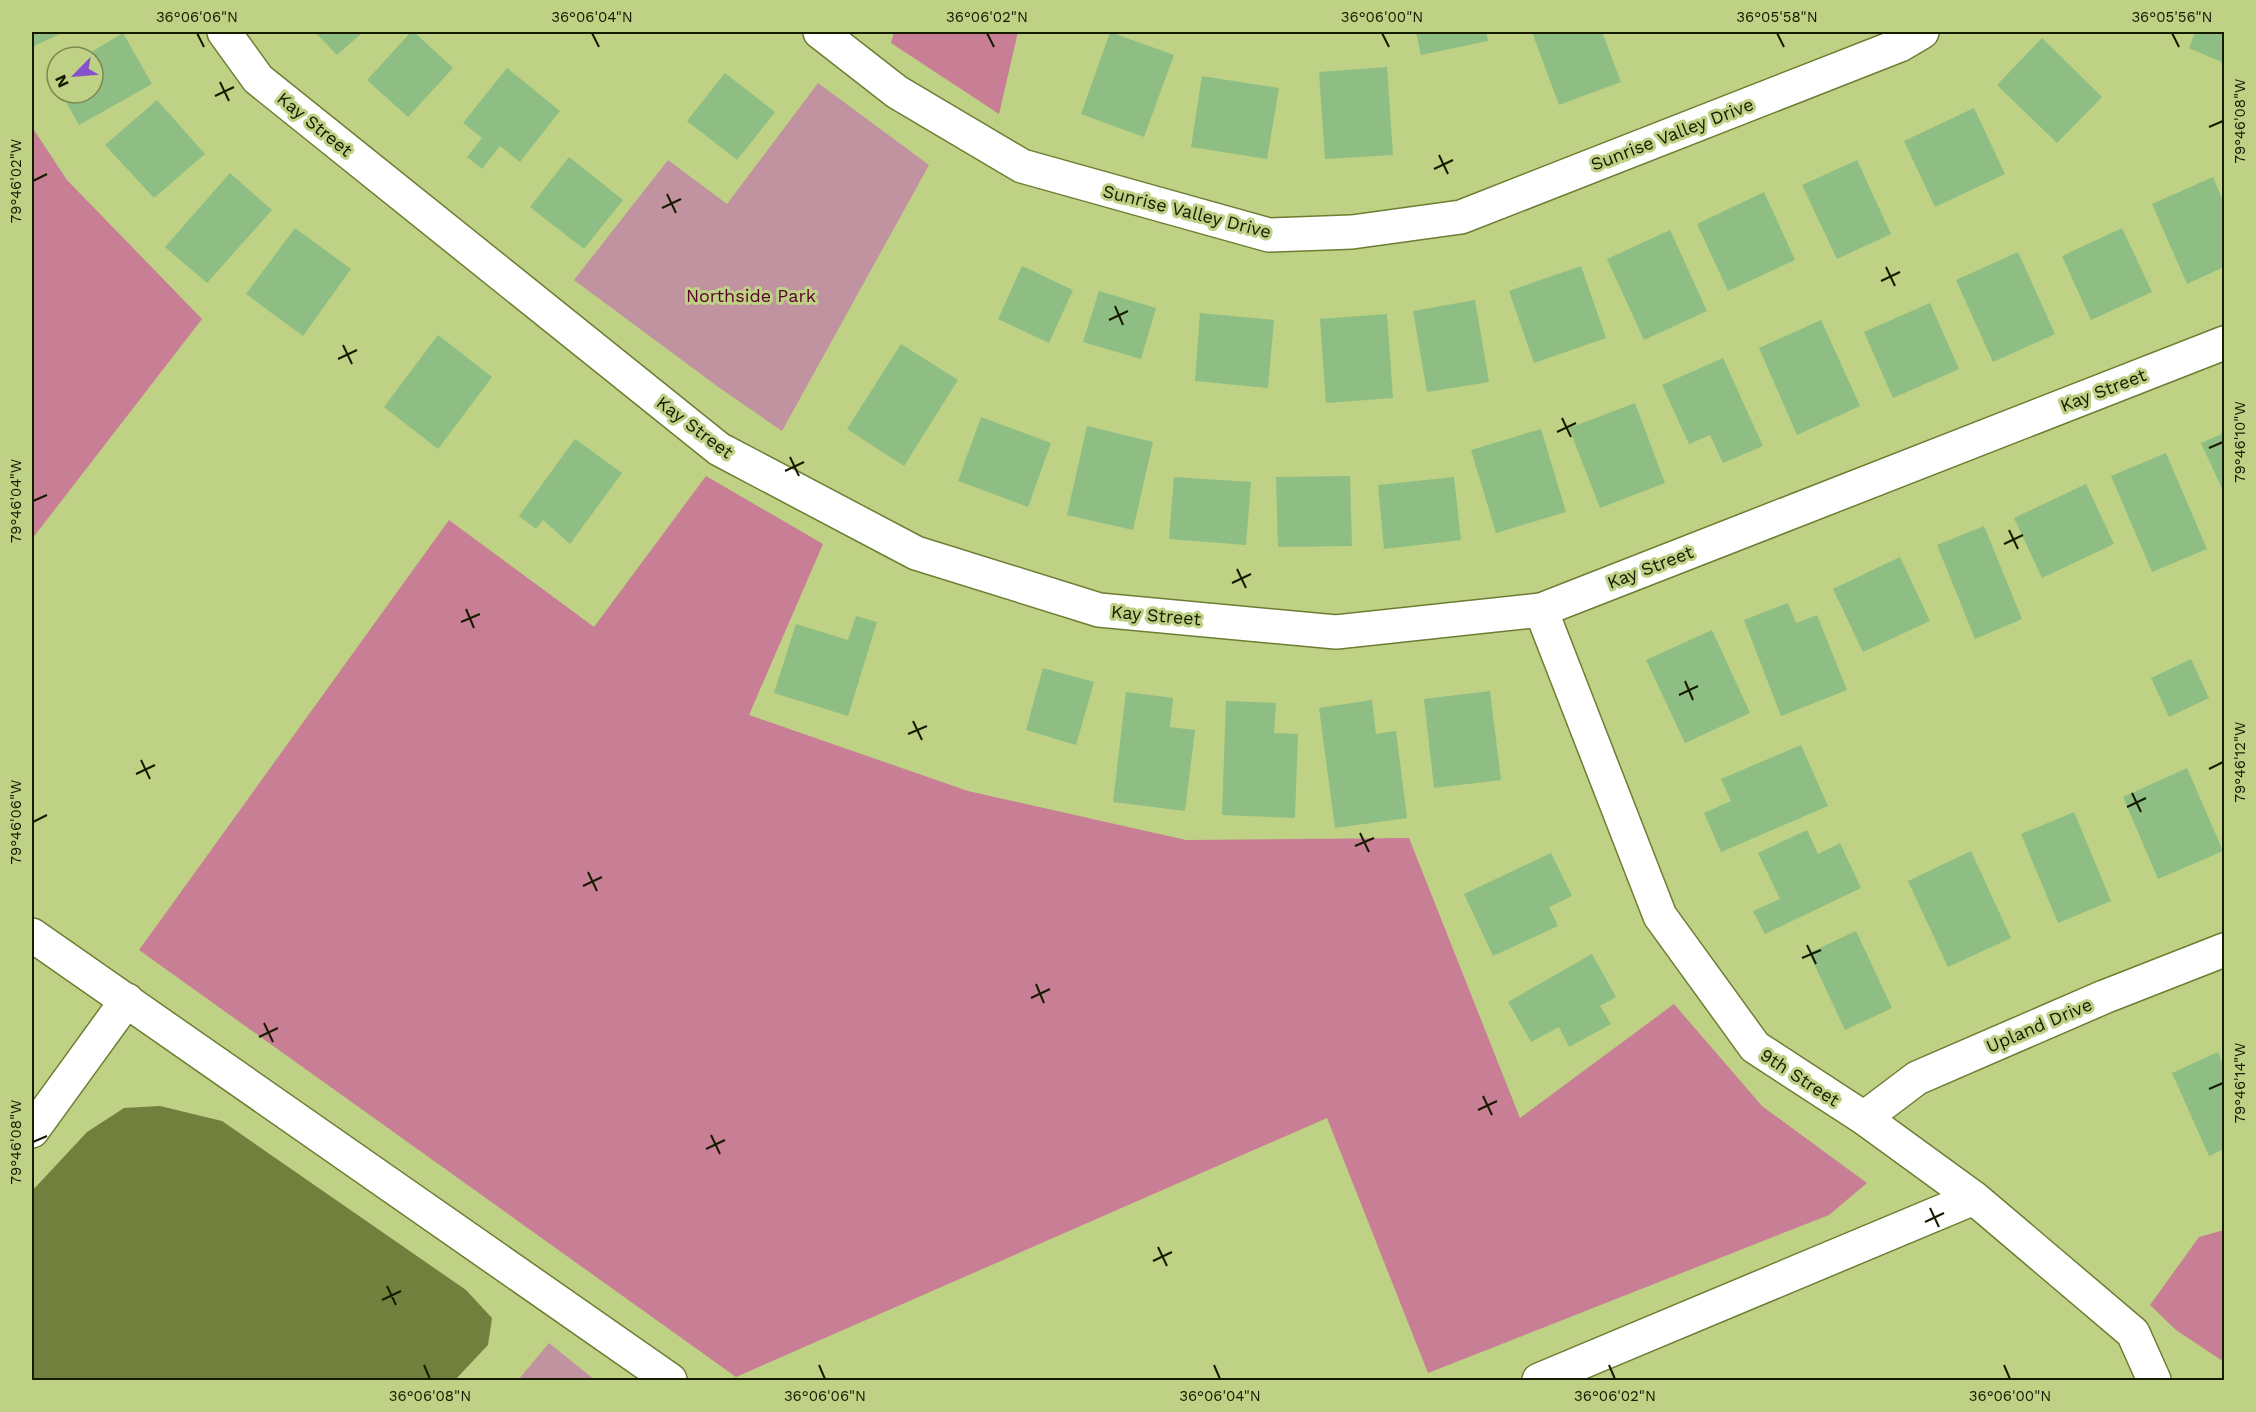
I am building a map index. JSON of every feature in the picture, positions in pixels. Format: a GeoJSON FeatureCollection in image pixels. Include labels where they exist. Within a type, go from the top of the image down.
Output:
{"type":"FeatureCollection","features":[{"type":"Feature","properties":{"kind":"street","name":"Kay Street"},"geometry":{"type":"LineString","coordinates":[[224,32],[258,78],[719,449],[916,553],[1099,610],[1336,632],[1540,610],[2224,343]]}},
{"type":"Feature","properties":{"kind":"street","name":"Sunrise Valley Drive"},"geometry":{"type":"LineString","coordinates":[[820,32],[897,92],[1022,166],[1269,235],[1352,232],[1461,217],[1900,45],[1922,32]]}},
{"type":"Feature","properties":{"kind":"street","name":"9th Street"},"geometry":{"type":"LineString","coordinates":[[1540,610],[1660,916],[1755,1047],[1864,1118],[1974,1198],[2133,1333],[2154,1380]]}},
{"type":"Feature","properties":{"kind":"street"},"geometry":{"type":"LineString","coordinates":[[32,935],[670,1380]]}},
{"type":"Feature","properties":{"kind":"street","name":"Upland Drive"},"geometry":{"type":"LineString","coordinates":[[1864,1118],[1917,1078],[2104,997],[2224,950]]}},
{"type":"Feature","properties":{"kind":"street"},"geometry":{"type":"LineString","coordinates":[[32,1131],[127,1000]]}},
{"type":"Feature","properties":{"kind":"street"},"geometry":{"type":"LineString","coordinates":[[1539,1380],[1974,1198]]}},
{"type":"Feature","properties":{"kind":"green space","name":"Northside Park"},"geometry":{"type":"Polygon","coordinates":[[[818,83],[929,165],[782,431],[721,389],[574,280],[668,160],[727,204],[818,83]]]}},
{"type":"Feature","properties":{"kind":"green space"},"geometry":{"type":"Polygon","coordinates":[[[549,1343],[595,1380],[518,1380],[549,1343]]]}},
{"type":"Feature","properties":{"kind":"shaded area"},"geometry":{"type":"Polygon","coordinates":[[[894,32],[1018,32],[999,114],[891,43],[894,32]]]}},
{"type":"Feature","properties":{"kind":"shaded area"},"geometry":{"type":"Polygon","coordinates":[[[32,127],[67,180],[202,319],[32,539],[32,127]]]}},
{"type":"Feature","properties":{"kind":"shaded area"},"geometry":{"type":"Polygon","coordinates":[[[706,476],[823,544],[749,715],[968,791],[1186,840],[1409,838],[1520,1118],[1674,1004],[1762,1106],[1867,1183],[1829,1215],[1428,1373],[1327,1118],[736,1377],[139,950],[449,520],[594,627],[706,476]]]}},
{"type":"Feature","properties":{"kind":"shaded area"},"geometry":{"type":"Polygon","coordinates":[[[160,1106],[222,1121],[466,1290],[492,1318],[488,1345],[455,1380],[32,1380],[32,1191],[87,1132],[124,1108],[160,1106]]]}},
{"type":"Feature","properties":{"kind":"shaded area"},"geometry":{"type":"Polygon","coordinates":[[[2224,1230],[2224,1362],[2176,1330],[2150,1305],[2199,1237],[2224,1230]]]}},
{"type":"Feature","properties":{"kind":"building"},"geometry":{"type":"Polygon","coordinates":[[[32,32],[64,32],[32,47],[32,32]]]}},
{"type":"Feature","properties":{"kind":"building"},"geometry":{"type":"Polygon","coordinates":[[[315,32],[363,32],[337,55],[315,32]]]}},
{"type":"Feature","properties":{"kind":"building"},"geometry":{"type":"Polygon","coordinates":[[[411,32],[414,32],[453,68],[408,117],[367,80],[411,32]]]}},
{"type":"Feature","properties":{"kind":"building"},"geometry":{"type":"Polygon","coordinates":[[[1110,32],[1174,55],[1144,137],[1081,114],[1110,32]]]}},
{"type":"Feature","properties":{"kind":"building"},"geometry":{"type":"Polygon","coordinates":[[[1416,32],[1486,32],[1488,41],[1421,55],[1416,32]]]}},
{"type":"Feature","properties":{"kind":"building"},"geometry":{"type":"Polygon","coordinates":[[[1532,32],[1602,32],[1621,82],[1559,105],[1532,32]]]}},
{"type":"Feature","properties":{"kind":"building"},"geometry":{"type":"Polygon","coordinates":[[[2195,32],[2224,32],[2224,63],[2189,48],[2195,32]]]}},
{"type":"Feature","properties":{"kind":"building"},"geometry":{"type":"Polygon","coordinates":[[[123,33],[152,84],[79,125],[68,105],[105,105],[105,45],[103,45],[123,33]]]}},
{"type":"Feature","properties":{"kind":"building"},"geometry":{"type":"Polygon","coordinates":[[[2042,38],[2102,97],[2057,143],[1997,85],[2042,38]]]}},
{"type":"Feature","properties":{"kind":"building"},"geometry":{"type":"Polygon","coordinates":[[[1387,67],[1393,155],[1325,159],[1319,72],[1387,67]]]}},
{"type":"Feature","properties":{"kind":"building"},"geometry":{"type":"Polygon","coordinates":[[[507,68],[560,111],[520,162],[500,146],[482,169],[467,157],[482,138],[463,123],[507,68]]]}},
{"type":"Feature","properties":{"kind":"building"},"geometry":{"type":"Polygon","coordinates":[[[725,73],[775,112],[737,160],[687,121],[725,73]]]}},
{"type":"Feature","properties":{"kind":"building"},"geometry":{"type":"Polygon","coordinates":[[[1202,76],[1279,88],[1267,159],[1191,147],[1202,76]]]}},
{"type":"Feature","properties":{"kind":"building"},"geometry":{"type":"Polygon","coordinates":[[[157,100],[205,154],[154,198],[105,145],[157,100]]]}},
{"type":"Feature","properties":{"kind":"building"},"geometry":{"type":"Polygon","coordinates":[[[1974,108],[2005,174],[1935,207],[1904,141],[1974,108]]]}},
{"type":"Feature","properties":{"kind":"building"},"geometry":{"type":"Polygon","coordinates":[[[569,157],[623,200],[584,249],[530,207],[569,157]]]}},
{"type":"Feature","properties":{"kind":"building"},"geometry":{"type":"Polygon","coordinates":[[[1857,160],[1891,234],[1837,259],[1802,185],[1857,160]]]}},
{"type":"Feature","properties":{"kind":"building"},"geometry":{"type":"Polygon","coordinates":[[[230,173],[272,210],[207,283],[165,247],[230,173]]]}},
{"type":"Feature","properties":{"kind":"building"},"geometry":{"type":"Polygon","coordinates":[[[2213,177],[2224,203],[2224,267],[2187,284],[2152,204],[2213,177]]]}},
{"type":"Feature","properties":{"kind":"building"},"geometry":{"type":"Polygon","coordinates":[[[1764,192],[1795,260],[1728,291],[1697,224],[1764,192]]]}},
{"type":"Feature","properties":{"kind":"building"},"geometry":{"type":"Polygon","coordinates":[[[295,228],[351,269],[303,336],[246,294],[295,228]]]}},
{"type":"Feature","properties":{"kind":"building"},"geometry":{"type":"Polygon","coordinates":[[[2122,228],[2152,292],[2091,320],[2062,256],[2122,228]]]}},
{"type":"Feature","properties":{"kind":"building"},"geometry":{"type":"Polygon","coordinates":[[[1670,230],[1707,311],[1644,340],[1607,259],[1670,230]]]}},
{"type":"Feature","properties":{"kind":"building"},"geometry":{"type":"Polygon","coordinates":[[[2018,252],[2055,334],[1993,362],[1956,280],[2018,252]]]}},
{"type":"Feature","properties":{"kind":"building"},"geometry":{"type":"Polygon","coordinates":[[[1022,266],[1073,290],[1049,343],[998,319],[1022,266]]]}},
{"type":"Feature","properties":{"kind":"building"},"geometry":{"type":"Polygon","coordinates":[[[1581,266],[1606,338],[1534,363],[1509,291],[1581,266]]]}},
{"type":"Feature","properties":{"kind":"building"},"geometry":{"type":"Polygon","coordinates":[[[1099,291],[1156,308],[1141,359],[1083,342],[1099,291]]]}},
{"type":"Feature","properties":{"kind":"building"},"geometry":{"type":"Polygon","coordinates":[[[1475,300],[1489,382],[1427,392],[1413,311],[1475,300]]]}},
{"type":"Feature","properties":{"kind":"building"},"geometry":{"type":"Polygon","coordinates":[[[1930,303],[1959,369],[1893,398],[1864,332],[1930,303]]]}},
{"type":"Feature","properties":{"kind":"building"},"geometry":{"type":"Polygon","coordinates":[[[1200,313],[1274,320],[1268,388],[1195,381],[1200,313]]]}},
{"type":"Feature","properties":{"kind":"building"},"geometry":{"type":"Polygon","coordinates":[[[1387,314],[1393,398],[1326,403],[1320,319],[1387,314]]]}},
{"type":"Feature","properties":{"kind":"building"},"geometry":{"type":"Polygon","coordinates":[[[1821,320],[1860,406],[1797,435],[1759,348],[1821,320]]]}},
{"type":"Feature","properties":{"kind":"building"},"geometry":{"type":"Polygon","coordinates":[[[438,335],[492,377],[438,449],[384,407],[438,335]]]}},
{"type":"Feature","properties":{"kind":"building"},"geometry":{"type":"Polygon","coordinates":[[[901,344],[958,380],[904,466],[847,429],[901,344]]]}},
{"type":"Feature","properties":{"kind":"building"},"geometry":{"type":"Polygon","coordinates":[[[1723,358],[1763,446],[1723,463],[1710,435],[1689,444],[1662,385],[1723,358]]]}},
{"type":"Feature","properties":{"kind":"building"},"geometry":{"type":"Polygon","coordinates":[[[1635,403],[1665,483],[1600,508],[1569,428],[1635,403]]]}},
{"type":"Feature","properties":{"kind":"building"},"geometry":{"type":"Polygon","coordinates":[[[981,417],[1051,443],[1028,507],[958,481],[981,417]]]}},
{"type":"Feature","properties":{"kind":"building"},"geometry":{"type":"Polygon","coordinates":[[[1087,426],[1153,442],[1133,530],[1067,515],[1087,426]]]}},
{"type":"Feature","properties":{"kind":"building"},"geometry":{"type":"Polygon","coordinates":[[[1541,429],[1566,512],[1496,533],[1471,450],[1541,429]]]}},
{"type":"Feature","properties":{"kind":"building"},"geometry":{"type":"Polygon","coordinates":[[[2224,433],[2224,493],[2201,443],[2224,433]]]}},
{"type":"Feature","properties":{"kind":"building"},"geometry":{"type":"Polygon","coordinates":[[[575,439],[622,473],[570,544],[543,520],[536,529],[519,516],[575,439]]]}},
{"type":"Feature","properties":{"kind":"building"},"geometry":{"type":"Polygon","coordinates":[[[2166,453],[2207,549],[2152,572],[2111,476],[2166,453]]]}},
{"type":"Feature","properties":{"kind":"building"},"geometry":{"type":"Polygon","coordinates":[[[1350,476],[1352,546],[1278,547],[1276,477],[1350,476]]]}},
{"type":"Feature","properties":{"kind":"building"},"geometry":{"type":"Polygon","coordinates":[[[1174,477],[1251,482],[1246,545],[1169,539],[1174,477]]]}},
{"type":"Feature","properties":{"kind":"building"},"geometry":{"type":"Polygon","coordinates":[[[1454,477],[1461,540],[1384,549],[1378,485],[1454,477]]]}},
{"type":"Feature","properties":{"kind":"building"},"geometry":{"type":"Polygon","coordinates":[[[2086,484],[2114,544],[2042,578],[2014,518],[2086,484]]]}},
{"type":"Feature","properties":{"kind":"building"},"geometry":{"type":"Polygon","coordinates":[[[1984,526],[2022,619],[1975,639],[1937,545],[1984,526]]]}},
{"type":"Feature","properties":{"kind":"building"},"geometry":{"type":"Polygon","coordinates":[[[1900,557],[1930,621],[1863,652],[1833,589],[1900,557]]]}},
{"type":"Feature","properties":{"kind":"building"},"geometry":{"type":"Polygon","coordinates":[[[1788,603],[1796,623],[1817,615],[1847,690],[1781,716],[1744,620],[1788,603]]]}},
{"type":"Feature","properties":{"kind":"building"},"geometry":{"type":"Polygon","coordinates":[[[856,616],[877,622],[848,716],[774,693],[796,624],[848,640],[856,616]]]}},
{"type":"Feature","properties":{"kind":"building"},"geometry":{"type":"Polygon","coordinates":[[[1712,630],[1750,713],[1685,743],[1646,660],[1712,630]]]}},
{"type":"Feature","properties":{"kind":"building"},"geometry":{"type":"Polygon","coordinates":[[[2191,659],[2209,698],[2169,717],[2151,678],[2191,659]]]}},
{"type":"Feature","properties":{"kind":"building"},"geometry":{"type":"Polygon","coordinates":[[[1043,668],[1094,682],[1076,745],[1026,730],[1043,668]]]}},
{"type":"Feature","properties":{"kind":"building"},"geometry":{"type":"Polygon","coordinates":[[[1490,691],[1501,780],[1434,788],[1424,699],[1490,691]]]}},
{"type":"Feature","properties":{"kind":"building"},"geometry":{"type":"Polygon","coordinates":[[[1126,692],[1173,698],[1170,727],[1195,730],[1185,811],[1113,802],[1126,692]]]}},
{"type":"Feature","properties":{"kind":"building"},"geometry":{"type":"Polygon","coordinates":[[[1372,700],[1376,734],[1396,731],[1407,818],[1335,828],[1319,708],[1372,700]]]}},
{"type":"Feature","properties":{"kind":"building"},"geometry":{"type":"Polygon","coordinates":[[[1226,701],[1276,703],[1274,733],[1298,734],[1295,818],[1222,815],[1226,701]]]}},
{"type":"Feature","properties":{"kind":"building"},"geometry":{"type":"Polygon","coordinates":[[[1801,745],[1828,806],[1721,852],[1704,813],[1731,801],[1721,779],[1801,745]]]}},
{"type":"Feature","properties":{"kind":"building"},"geometry":{"type":"Polygon","coordinates":[[[2187,768],[2223,851],[2158,879],[2123,797],[2187,768]]]}},
{"type":"Feature","properties":{"kind":"building"},"geometry":{"type":"Polygon","coordinates":[[[2074,812],[2111,901],[2058,923],[2021,834],[2074,812]]]}},
{"type":"Feature","properties":{"kind":"building"},"geometry":{"type":"Polygon","coordinates":[[[1807,830],[1818,854],[1840,843],[1861,888],[1765,934],[1753,911],[1780,899],[1758,853],[1807,830]]]}},
{"type":"Feature","properties":{"kind":"building"},"geometry":{"type":"Polygon","coordinates":[[[1971,851],[2011,938],[1948,967],[1908,881],[1971,851]]]}},
{"type":"Feature","properties":{"kind":"building"},"geometry":{"type":"Polygon","coordinates":[[[1551,853],[1572,896],[1549,907],[1558,926],[1493,956],[1464,894],[1551,853]]]}},
{"type":"Feature","properties":{"kind":"building"},"geometry":{"type":"Polygon","coordinates":[[[1856,931],[1892,1008],[1845,1030],[1809,953],[1856,931]]]}},
{"type":"Feature","properties":{"kind":"building"},"geometry":{"type":"Polygon","coordinates":[[[1592,954],[1616,997],[1600,1006],[1611,1024],[1569,1047],[1559,1027],[1531,1042],[1508,1002],[1592,954]]]}},
{"type":"Feature","properties":{"kind":"building"},"geometry":{"type":"Polygon","coordinates":[[[2218,1052],[2224,1067],[2224,1149],[2209,1156],[2172,1073],[2218,1052]]]}}]}
